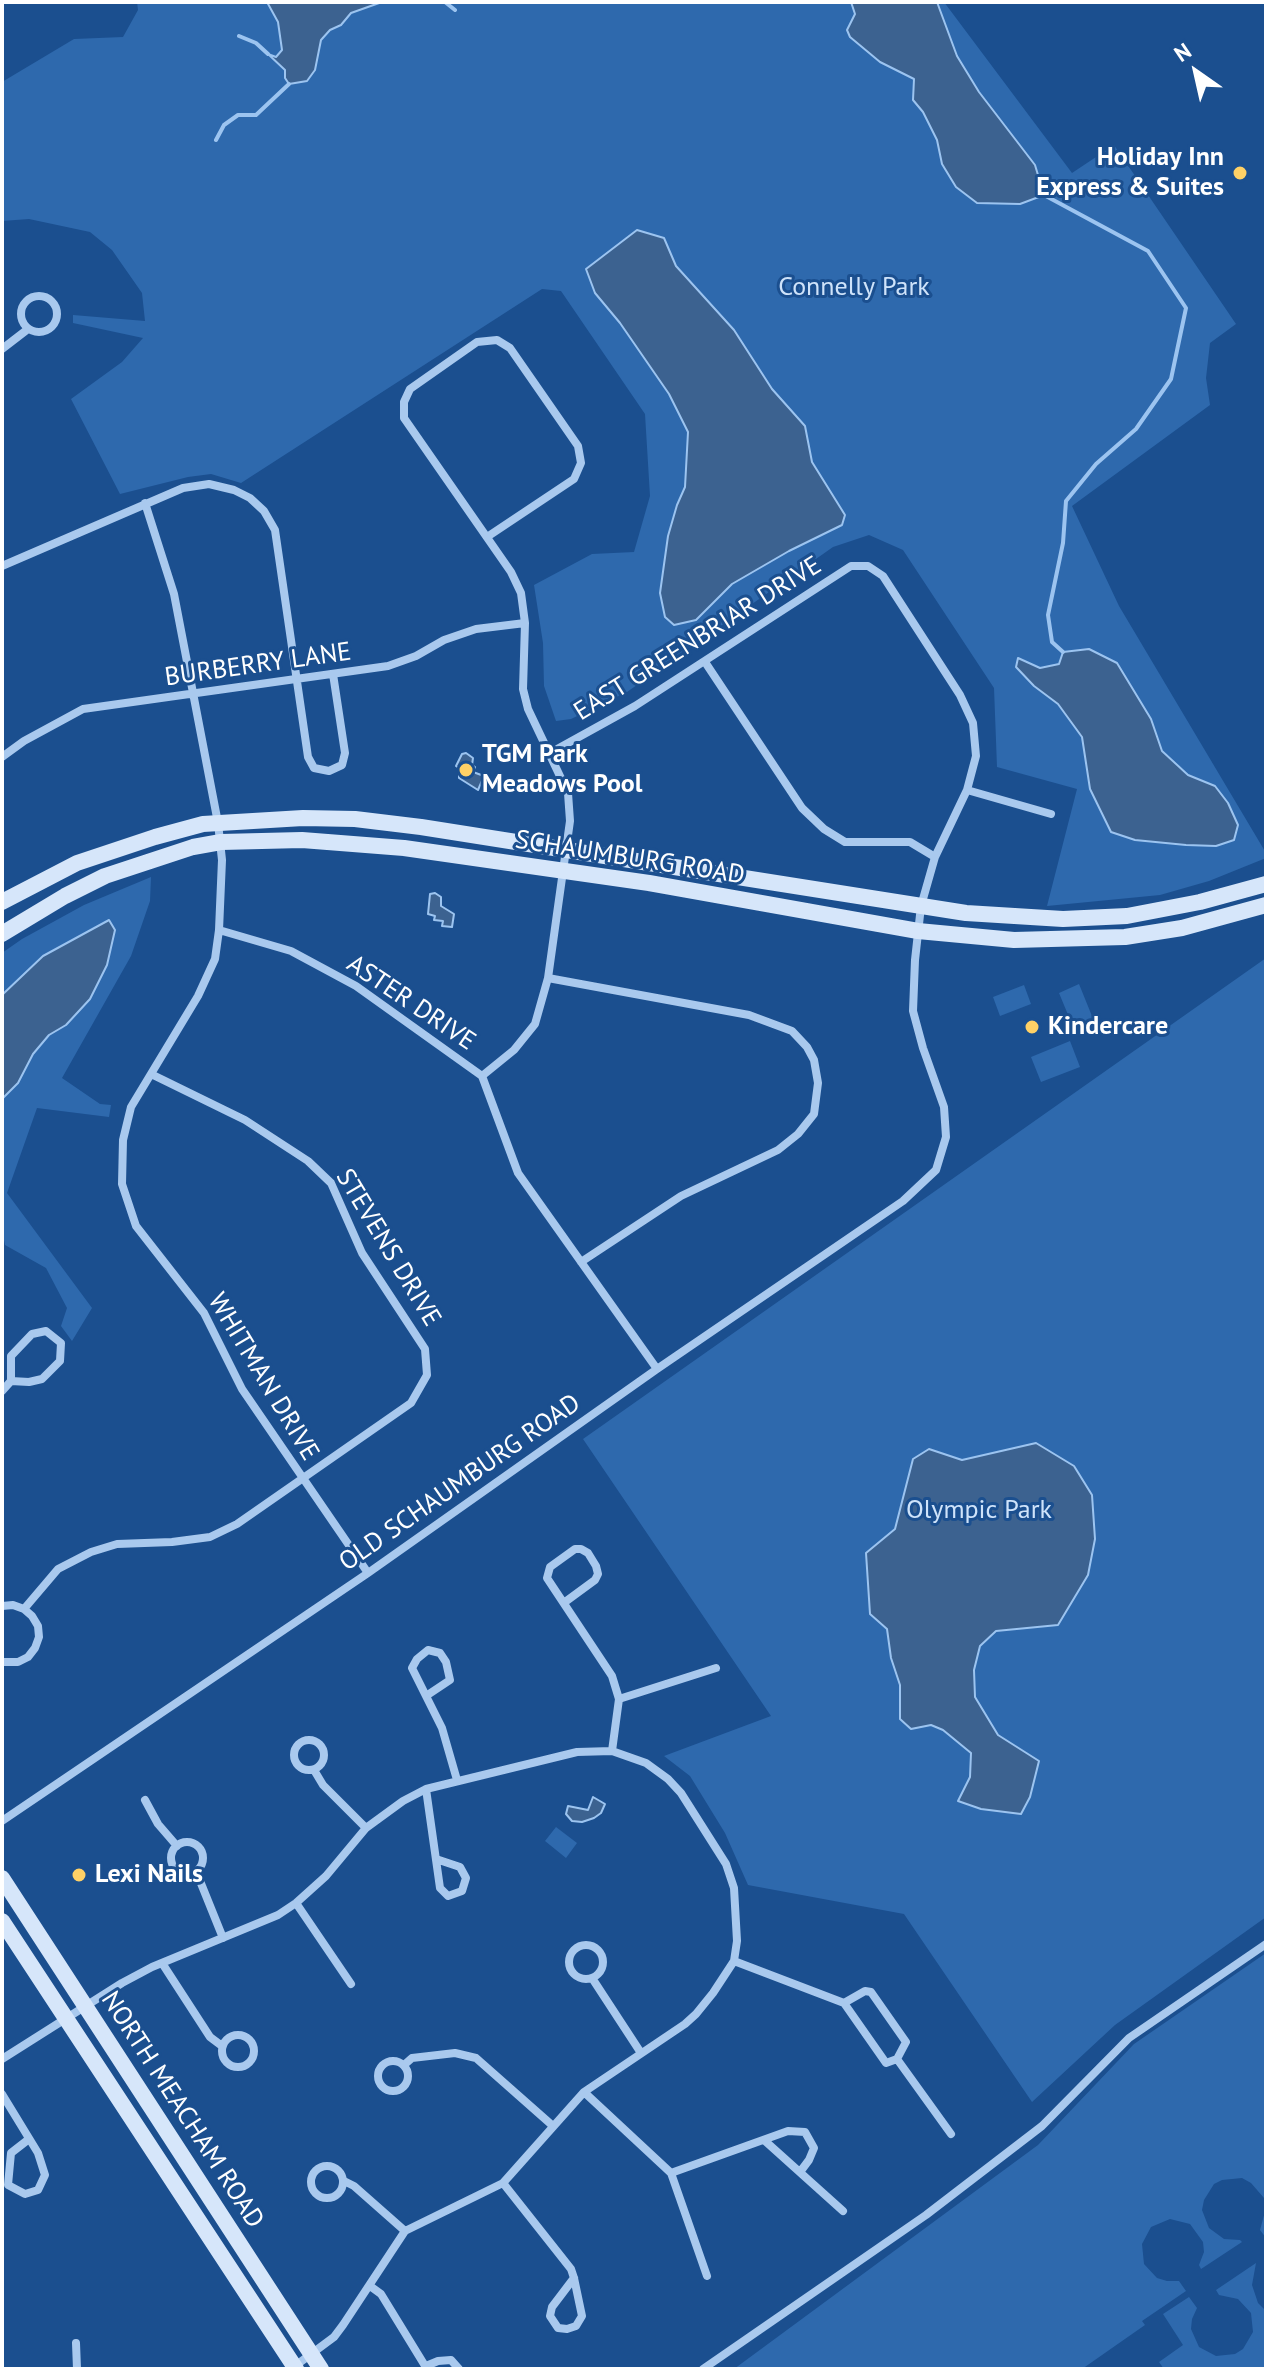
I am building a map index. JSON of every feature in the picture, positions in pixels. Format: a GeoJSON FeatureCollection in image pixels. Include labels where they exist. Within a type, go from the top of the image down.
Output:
{"type":"FeatureCollection","features":[{"type":"Feature","properties":{"kind":"street"},"geometry":{"type":"LineString","coordinates":[[2,349],[28,329],[44,332],[53,325],[57,314],[49,298],[36,295],[25,301],[20,312],[23,325],[28,329]]}},
{"type":"Feature","properties":{"kind":"street"},"geometry":{"type":"LineString","coordinates":[[482,1076],[514,1050],[535,1024],[548,978],[570,821],[568,793],[528,709],[523,689],[525,623],[521,593],[487,537],[404,418],[404,402],[410,389],[477,342],[497,340],[510,348],[578,446],[581,463],[574,479],[487,537]]}},
{"type":"Feature","properties":{"kind":"street"},"geometry":{"type":"LineString","coordinates":[[2,566],[183,488],[209,484],[234,490],[250,498],[264,511],[275,530],[308,757],[314,768],[329,771],[342,765],[345,753],[333,674]]}},
{"type":"Feature","properties":{"kind":"street","name":"WHITMAN DRIVE"},"geometry":{"type":"LineString","coordinates":[[145,503],[174,594],[218,823],[221,842],[219,930],[215,959],[198,996],[131,1107],[123,1140],[122,1184],[136,1226],[204,1313],[242,1389],[368,1573]]}},
{"type":"Feature","properties":{"kind":"street","name":"EAST GREENBRIAR DRIVE"},"geometry":{"type":"LineString","coordinates":[[550,753],[635,706],[851,566],[868,566],[883,576],[960,695],[973,723],[976,756],[967,790]]}},
{"type":"Feature","properties":{"kind":"street","name":"BURBERRY LANE"},"geometry":{"type":"LineString","coordinates":[[2,757],[24,741],[83,709],[388,666],[476,629],[525,623]]}},
{"type":"Feature","properties":{"kind":"street"},"geometry":{"type":"LineString","coordinates":[[705,662],[802,808],[824,829],[845,842],[910,842],[935,857]]}},
{"type":"Feature","properties":{"kind":"street"},"geometry":{"type":"LineString","coordinates":[[918,931],[921,906],[935,857],[967,790],[1051,814]]}},
{"type":"Feature","properties":{"kind":"street","name":"SCHAUMBURG ROAD"},"geometry":{"type":"LineString","coordinates":[[2,902],[77,863],[155,837],[203,824],[303,818],[355,819],[966,913],[1091,918],[1165,910],[1266,884]]}},
{"type":"Feature","properties":{"kind":"street","name":"SCHAUMBURG ROAD"},"geometry":{"type":"LineString","coordinates":[[2,934],[105,876],[193,847],[221,842],[302,840],[459,855],[649,883],[918,931],[1025,940],[1125,937],[1182,928],[1266,905]]}},
{"type":"Feature","properties":{"kind":"street","name":"ASTER DRIVE"},"geometry":{"type":"LineString","coordinates":[[219,930],[291,951],[356,986],[482,1076],[518,1173],[657,1369]]}},
{"type":"Feature","properties":{"kind":"street","name":"OLD SCHAUMBURG ROAD"},"geometry":{"type":"LineString","coordinates":[[2,1821],[368,1573],[657,1369],[903,1201],[936,1170],[946,1137],[944,1107],[913,1011],[918,931]]}},
{"type":"Feature","properties":{"kind":"street"},"geometry":{"type":"LineString","coordinates":[[548,978],[749,1015],[792,1031],[814,1060],[818,1083],[814,1114],[798,1134],[778,1150],[681,1196],[581,1262]]}},
{"type":"Feature","properties":{"kind":"street","name":"STEVENS DRIVE"},"geometry":{"type":"LineString","coordinates":[[24,1609],[58,1569],[91,1552],[117,1544],[210,1537],[237,1524],[411,1403],[427,1375],[425,1349],[362,1253],[331,1183],[308,1161],[245,1120],[151,1074]]}},
{"type":"Feature","properties":{"kind":"street"},"geometry":{"type":"LineString","coordinates":[[2,1391],[11,1381],[11,1356],[32,1334],[46,1331],[61,1343],[60,1361],[42,1379],[11,1381]]}},
{"type":"Feature","properties":{"kind":"street"},"geometry":{"type":"LineString","coordinates":[[565,1602],[595,1580],[598,1574],[588,1553],[581,1549],[575,1549],[547,1570],[547,1578],[612,1676],[619,1699],[612,1751]]}},
{"type":"Feature","properties":{"kind":"street"},"geometry":{"type":"LineString","coordinates":[[2,1606],[13,1605],[24,1609],[38,1626],[39,1637],[28,1657],[18,1662],[2,1662]]}},
{"type":"Feature","properties":{"kind":"street"},"geometry":{"type":"LineString","coordinates":[[426,1696],[450,1680],[446,1662],[440,1653],[428,1650],[412,1668],[426,1696],[442,1728],[457,1780]]}},
{"type":"Feature","properties":{"kind":"street"},"geometry":{"type":"LineString","coordinates":[[619,1699],[716,1668]]}},
{"type":"Feature","properties":{"kind":"street"},"geometry":{"type":"LineString","coordinates":[[2,2059],[122,1983],[278,1915],[326,1876],[366,1828],[403,1801],[426,1789],[577,1752],[612,1751],[646,1763],[668,1779],[681,1793],[726,1864],[735,1900],[737,1941],[734,1961],[696,2014],[584,2092],[503,2183],[405,2231],[334,2337],[292,2368]]}},
{"type":"Feature","properties":{"kind":"street"},"geometry":{"type":"LineString","coordinates":[[314,1770],[323,1785],[366,1828]]}},
{"type":"Feature","properties":{"kind":"street"},"geometry":{"type":"LineString","coordinates":[[426,1789],[440,1888],[448,1896],[462,1891],[466,1878],[460,1867],[436,1859]]}},
{"type":"Feature","properties":{"kind":"street"},"geometry":{"type":"LineString","coordinates":[[145,1800],[158,1824],[177,1846]]}},
{"type":"Feature","properties":{"kind":"street"},"geometry":{"type":"LineString","coordinates":[[192,1843],[200,1849],[203,1858],[196,1871],[186,1874],[176,1869],[172,1855],[177,1846],[192,1843]]}},
{"type":"Feature","properties":{"kind":"street"},"geometry":{"type":"LineString","coordinates":[[196,1871],[223,1938]]}},
{"type":"Feature","properties":{"kind":"street","name":"NORTH MEACHAM ROAD"},"geometry":{"type":"LineString","coordinates":[[2,1878],[321,2369]]}},
{"type":"Feature","properties":{"kind":"street"},"geometry":{"type":"LineString","coordinates":[[296,1903],[351,1984]]}},
{"type":"Feature","properties":{"kind":"street","name":"NORTH MEACHAM ROAD"},"geometry":{"type":"LineString","coordinates":[[2,1921],[292,2368]]}},
{"type":"Feature","properties":{"kind":"street"},"geometry":{"type":"LineString","coordinates":[[703,2369],[926,2215],[1042,2126],[1129,2038],[1266,1944]]}},
{"type":"Feature","properties":{"kind":"street"},"geometry":{"type":"LineString","coordinates":[[592,1978],[600,1971],[601,1955],[589,1945],[578,1947],[571,1955],[570,1966],[576,1976],[592,1978],[641,2053]]}},
{"type":"Feature","properties":{"kind":"street"},"geometry":{"type":"LineString","coordinates":[[734,1961],[844,2003],[886,2063],[897,2059],[906,2042],[871,1992],[865,1991],[844,2003]]}},
{"type":"Feature","properties":{"kind":"street"},"geometry":{"type":"LineString","coordinates":[[162,1963],[210,2037],[222,2046]]}},
{"type":"Feature","properties":{"kind":"street"},"geometry":{"type":"LineString","coordinates":[[404,2065],[412,2058],[455,2053],[476,2058],[553,2126]]}},
{"type":"Feature","properties":{"kind":"street"},"geometry":{"type":"LineString","coordinates":[[897,2059],[951,2134]]}},
{"type":"Feature","properties":{"kind":"street"},"geometry":{"type":"LineString","coordinates":[[584,2092],[671,2173],[707,2276]]}},
{"type":"Feature","properties":{"kind":"street"},"geometry":{"type":"LineString","coordinates":[[2,2094],[38,2153],[45,2175],[38,2190],[25,2194],[8,2185],[11,2153],[29,2139]]}},
{"type":"Feature","properties":{"kind":"street"},"geometry":{"type":"LineString","coordinates":[[671,2173],[788,2131],[805,2132],[814,2148],[800,2172]]}},
{"type":"Feature","properties":{"kind":"street"},"geometry":{"type":"LineString","coordinates":[[764,2140],[843,2211]]}},
{"type":"Feature","properties":{"kind":"street"},"geometry":{"type":"LineString","coordinates":[[344,2181],[337,2195],[328,2198],[314,2192],[311,2182],[315,2171],[330,2166],[340,2171],[344,2181],[354,2186],[405,2231]]}},
{"type":"Feature","properties":{"kind":"street"},"geometry":{"type":"LineString","coordinates":[[503,2183],[564,2257],[574,2278],[582,2316],[576,2326],[558,2328],[550,2316],[552,2307],[574,2278]]}},
{"type":"Feature","properties":{"kind":"street"},"geometry":{"type":"LineString","coordinates":[[370,2286],[381,2294],[426,2368],[438,2361],[451,2360],[459,2369]]}},
{"type":"Feature","properties":{"kind":"street"},"geometry":{"type":"LineString","coordinates":[[76,2343],[77,2369]]}},
{"type":"Feature","properties":{"kind":"green space","name":"Connelly Park"},"geometry":{"type":"Polygon","coordinates":[[[137,2],[944,2],[1072,173],[1114,145],[1236,324],[1210,343],[1206,378],[1210,405],[1072,506],[1119,606],[1266,853],[1266,858],[1209,881],[1160,895],[1047,906],[1077,789],[997,767],[994,688],[903,550],[869,535],[833,547],[627,692],[571,719],[556,721],[544,686],[543,643],[534,585],[592,554],[634,552],[650,496],[645,414],[561,291],[542,289],[241,483],[211,474],[120,494],[71,399],[122,362],[143,338],[73,323],[73,315],[145,321],[142,293],[112,250],[90,232],[29,219],[2,221],[2,82],[74,39],[123,37],[138,10],[137,2]]]}},
{"type":"Feature","properties":{"kind":"green space"},"geometry":{"type":"Polygon","coordinates":[[[151,877],[150,901],[131,956],[62,1078],[100,1104],[111,1105],[109,1117],[37,1108],[7,1193],[92,1308],[72,1341],[61,1326],[67,1308],[46,1268],[5,1245],[2,1230],[2,953],[84,905],[151,877]]]}},
{"type":"Feature","properties":{"kind":"green space","name":"Olympic Park"},"geometry":{"type":"Polygon","coordinates":[[[1266,958],[1266,1917],[1115,2025],[1032,2102],[904,1914],[748,1885],[725,1833],[690,1776],[664,1756],[771,1716],[583,1439],[1266,958]]]}},
{"type":"Feature","properties":{"kind":"green space"},"geometry":{"type":"Polygon","coordinates":[[[1079,984],[1096,1026],[1076,1034],[1059,993],[1079,984]]]}},
{"type":"Feature","properties":{"kind":"green space"},"geometry":{"type":"Polygon","coordinates":[[[1024,985],[1031,1004],[1000,1016],[993,997],[1024,985]]]}},
{"type":"Feature","properties":{"kind":"green space"},"geometry":{"type":"Polygon","coordinates":[[[1070,1041],[1080,1067],[1041,1082],[1031,1057],[1070,1041]]]}},
{"type":"Feature","properties":{"kind":"green space"},"geometry":{"type":"Polygon","coordinates":[[[556,1827],[577,1843],[566,1858],[545,1841],[556,1827]]]}},
{"type":"Feature","properties":{"kind":"green space"},"geometry":{"type":"Polygon","coordinates":[[[1266,1953],[1266,2208],[1264,2198],[1242,2178],[1214,2184],[1202,2210],[1209,2228],[1224,2239],[1242,2242],[1201,2269],[1203,2242],[1190,2224],[1170,2219],[1151,2227],[1142,2244],[1144,2264],[1157,2278],[1179,2281],[1186,2291],[1142,2321],[1145,2325],[1082,2369],[734,2369],[1038,2145],[1134,2044],[1266,1953]]]}},
{"type":"Feature","properties":{"kind":"green space"},"geometry":{"type":"Polygon","coordinates":[[[1266,2208],[1266,2238],[1260,2230],[1266,2208]]]}},
{"type":"Feature","properties":{"kind":"green space"},"geometry":{"type":"Polygon","coordinates":[[[1256,2263],[1252,2285],[1258,2303],[1266,2311],[1266,2369],[1164,2369],[1159,2362],[1183,2345],[1163,2314],[1189,2297],[1197,2308],[1191,2329],[1199,2347],[1216,2356],[1235,2354],[1243,2349],[1253,2332],[1251,2313],[1238,2299],[1219,2295],[1216,2290],[1256,2263]]]}},
{"type":"Feature","properties":{"kind":"shaded area"},"geometry":{"type":"Polygon","coordinates":[[[267,2],[382,2],[351,13],[341,25],[330,30],[321,40],[315,70],[307,81],[289,84],[285,70],[268,54],[276,57],[282,50],[278,22],[267,2]]]}},
{"type":"Feature","properties":{"kind":"shaded area"},"geometry":{"type":"Polygon","coordinates":[[[851,2],[937,2],[957,56],[979,92],[1035,165],[1044,195],[1020,204],[977,203],[956,187],[942,164],[937,140],[923,112],[913,100],[914,79],[880,62],[850,37],[847,30],[855,14],[851,2]]]}},
{"type":"Feature","properties":{"kind":"shaded area"},"geometry":{"type":"Polygon","coordinates":[[[637,230],[664,238],[676,266],[734,330],[772,389],[805,426],[812,462],[845,515],[842,525],[732,584],[696,620],[674,625],[665,617],[660,593],[668,536],[685,487],[688,432],[669,394],[620,323],[595,293],[586,269],[637,230]]]}},
{"type":"Feature","properties":{"kind":"shaded area"},"geometry":{"type":"Polygon","coordinates":[[[1089,649],[1117,663],[1151,719],[1162,751],[1188,775],[1215,786],[1228,803],[1238,825],[1234,840],[1216,846],[1186,845],[1135,840],[1111,832],[1090,789],[1082,737],[1058,704],[1016,667],[1018,658],[1040,668],[1059,664],[1063,652],[1089,649]]]}},
{"type":"Feature","properties":{"kind":"shaded area","name":"TGM Park Meadows Pool"},"geometry":{"type":"Polygon","coordinates":[[[462,754],[473,758],[473,772],[484,776],[478,790],[459,778],[459,768],[456,766],[462,754]]]}},
{"type":"Feature","properties":{"kind":"shaded area"},"geometry":{"type":"Polygon","coordinates":[[[430,894],[441,897],[441,906],[454,914],[452,927],[442,926],[443,921],[434,920],[435,916],[428,914],[430,894]]]}},
{"type":"Feature","properties":{"kind":"shaded area"},"geometry":{"type":"Polygon","coordinates":[[[109,920],[115,930],[107,965],[90,999],[66,1025],[49,1035],[33,1054],[18,1083],[2,1099],[2,995],[43,956],[109,920]]]}},
{"type":"Feature","properties":{"kind":"shaded area"},"geometry":{"type":"Polygon","coordinates":[[[1036,1443],[1074,1466],[1092,1495],[1095,1539],[1088,1575],[1058,1625],[996,1631],[980,1646],[974,1670],[975,1697],[998,1735],[1039,1761],[1030,1797],[1021,1814],[981,1809],[958,1801],[970,1777],[971,1753],[943,1730],[931,1725],[911,1729],[900,1719],[900,1685],[891,1658],[887,1629],[870,1614],[866,1553],[895,1529],[913,1459],[929,1449],[962,1460],[1036,1443]]]}},
{"type":"Feature","properties":{"kind":"shaded area"},"geometry":{"type":"Polygon","coordinates":[[[593,1797],[605,1804],[601,1813],[594,1818],[572,1821],[566,1814],[568,1806],[588,1810],[593,1797]]]}},
{"type":"Feature","properties":{"kind":"waterway"},"geometry":{"type":"LineString","coordinates":[[445,2],[455,10]]}},
{"type":"Feature","properties":{"kind":"waterway"},"geometry":{"type":"LineString","coordinates":[[239,36],[256,43],[268,54]]}},
{"type":"Feature","properties":{"kind":"waterway"},"geometry":{"type":"LineString","coordinates":[[216,140],[224,125],[238,115],[256,115],[289,84]]}},
{"type":"Feature","properties":{"kind":"waterway"},"geometry":{"type":"LineString","coordinates":[[1044,195],[1148,251],[1186,308],[1171,379],[1136,429],[1096,464],[1066,501],[1063,543],[1048,615],[1052,642],[1063,652]]}},
{"type":"Feature","properties":{"kind":"place","name":"Holiday Inn Express & Suites"},"geometry":{"type":"Point","coordinates":[1240,173]}},
{"type":"Feature","properties":{"kind":"place","name":"TGM Park Meadows Pool"},"geometry":{"type":"Point","coordinates":[466,770]}},
{"type":"Feature","properties":{"kind":"place","name":"Kindercare"},"geometry":{"type":"Point","coordinates":[1032,1027]}},
{"type":"Feature","properties":{"kind":"place","name":"Lexi Nails"},"geometry":{"type":"Point","coordinates":[79,1875]}}]}
